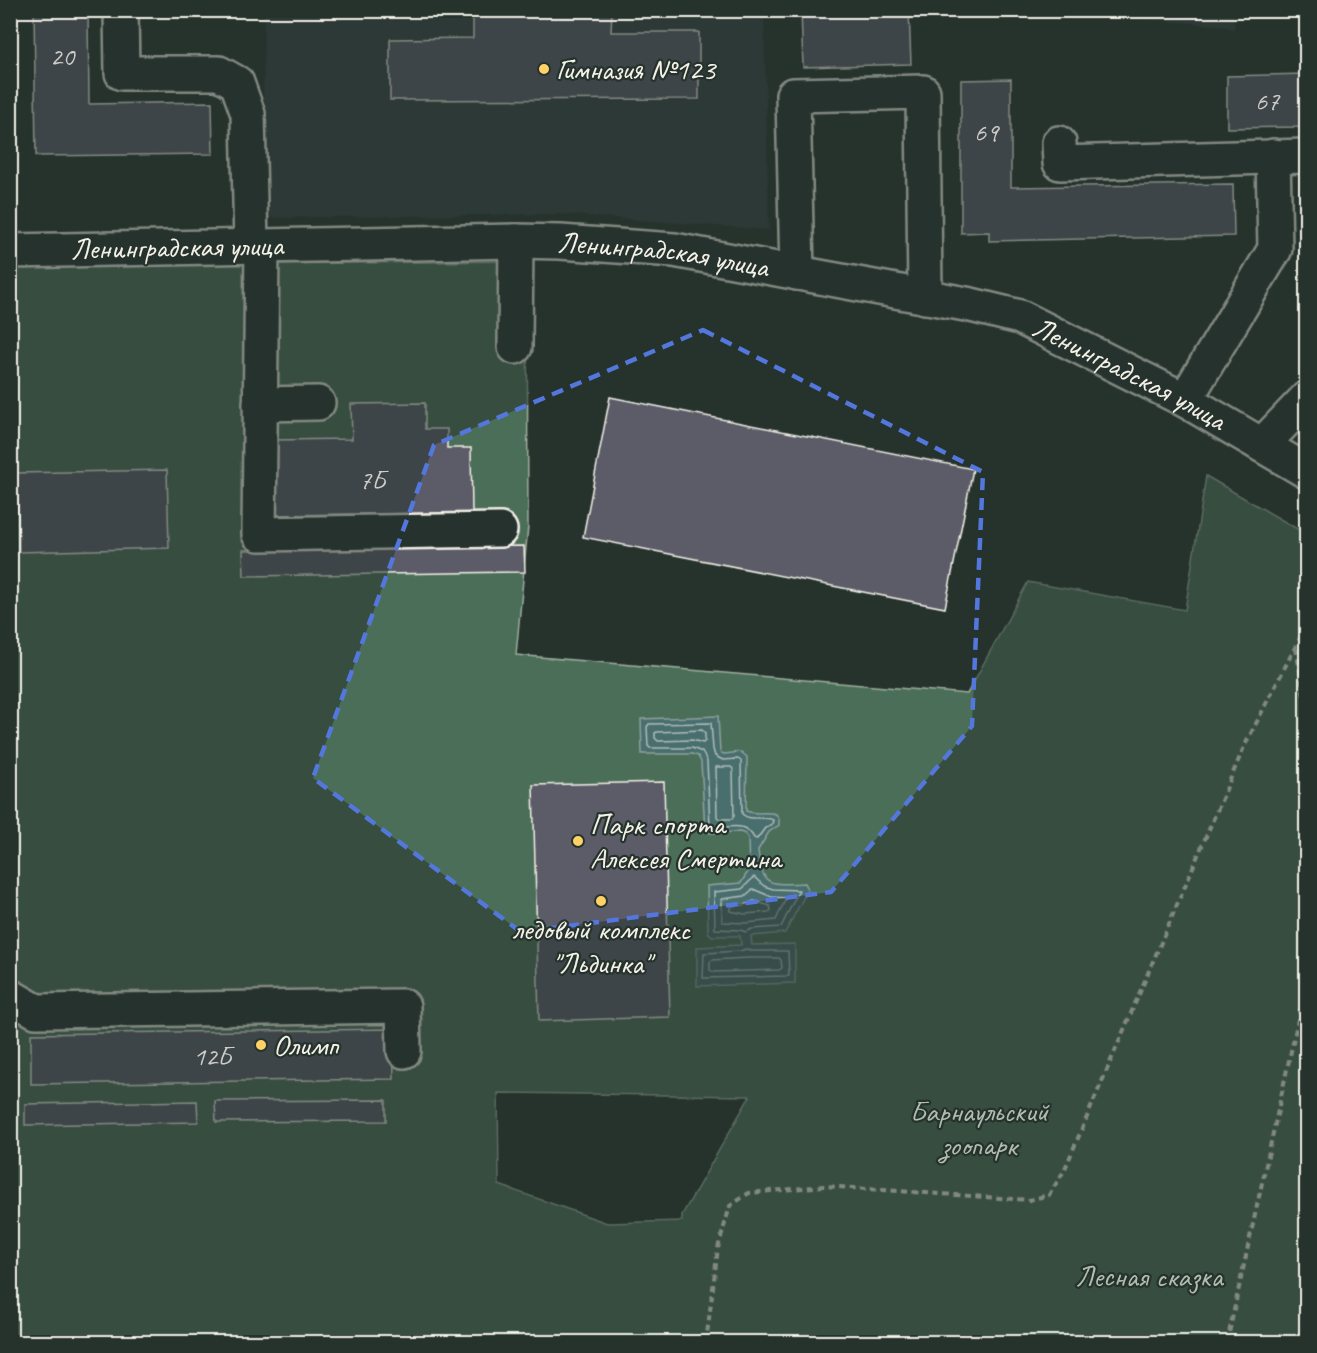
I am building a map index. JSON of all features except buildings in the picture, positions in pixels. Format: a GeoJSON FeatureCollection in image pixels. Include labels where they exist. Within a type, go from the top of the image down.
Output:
{"type":"FeatureCollection","features":[{"type":"Feature","properties":{"kind":"street"},"geometry":{"type":"LineString","coordinates":[[121,10],[122,74],[219,74],[237,83],[248,114],[256,246],[260,404],[259,534],[500,530]]}},
{"type":"Feature","properties":{"kind":"street"},"geometry":{"type":"LineString","coordinates":[[797,273],[793,95],[923,92],[925,297]]}},
{"type":"Feature","properties":{"kind":"street"},"geometry":{"type":"LineString","coordinates":[[1059,143],[1060,163],[1306,156]]}},
{"type":"Feature","properties":{"kind":"street"},"geometry":{"type":"LineString","coordinates":[[1185,400],[1275,249],[1273,156]]}},
{"type":"Feature","properties":{"kind":"street","name":"Ленинградская улица"},"geometry":{"type":"LineString","coordinates":[[13,242],[256,246],[516,241],[674,250],[1020,317],[1185,400],[1306,471]]}},
{"type":"Feature","properties":{"kind":"street"},"geometry":{"type":"LineString","coordinates":[[515,346],[516,241]]}},
{"type":"Feature","properties":{"kind":"street"},"geometry":{"type":"LineString","coordinates":[[1262,445],[1306,399]]}},
{"type":"Feature","properties":{"kind":"street"},"geometry":{"type":"LineString","coordinates":[[260,404],[318,404]]}},
{"type":"Feature","properties":{"kind":"street"},"geometry":{"type":"LineString","coordinates":[[10,996],[36,1011],[403,1006],[404,1051]]}},
{"type":"Feature","properties":{"kind":"path"},"geometry":{"type":"LineString","coordinates":[[11,10],[13,242]]}},
{"type":"Feature","properties":{"kind":"path"},"geometry":{"type":"LineString","coordinates":[[706,1342],[721,1237],[730,1206],[749,1192],[824,1186],[1029,1200],[1049,1194],[1064,1171],[1244,747],[1306,626]]}},
{"type":"Feature","properties":{"kind":"path"},"geometry":{"type":"LineString","coordinates":[[1295,647],[1306,709]]}},
{"type":"Feature","properties":{"kind":"path"},"geometry":{"type":"LineString","coordinates":[[1227,1342],[1306,983]]}},
{"type":"Feature","properties":{"kind":"highlighted area"},"geometry":{"type":"Polygon","coordinates":[[[703,330],[983,472],[972,726],[831,892],[521,932],[313,778],[434,445],[703,330]]]}},
{"type":"Feature","properties":{"kind":"shaded area"},"geometry":{"type":"Polygon","coordinates":[[[1235,10],[1234,29],[1216,25],[1130,18],[973,15],[973,11],[1235,10]]]}},
{"type":"Feature","properties":{"kind":"shaded area"},"geometry":{"type":"Polygon","coordinates":[[[264,11],[764,11],[769,230],[558,214],[262,218],[264,11]]]}},
{"type":"Feature","properties":{"kind":"green space","name":"Парк спорта Алексея Смертина"},"geometry":{"type":"Polygon","coordinates":[[[527,261],[528,526],[516,655],[967,694],[1028,582],[1185,610],[1206,476],[1306,534],[1306,1342],[11,1342],[10,267],[527,261]],[[498,1093],[499,1185],[607,1223],[682,1221],[682,1215],[750,1096],[498,1093]]]}},
{"type":"Feature","properties":{"kind":"water"},"geometry":{"type":"Polygon","coordinates":[[[718,716],[720,752],[724,754],[741,752],[747,757],[746,811],[776,814],[779,819],[779,825],[769,832],[758,850],[765,878],[770,882],[783,884],[805,883],[808,889],[785,933],[751,936],[752,945],[795,944],[795,983],[697,986],[697,947],[741,945],[740,936],[712,936],[708,932],[707,886],[741,883],[749,870],[748,838],[740,832],[710,833],[705,830],[701,762],[698,756],[642,754],[641,719],[718,716]]]}},
{"type":"Feature","properties":{"kind":"place","name":"Гимназия №123"},"geometry":{"type":"Point","coordinates":[544,69]}},
{"type":"Feature","properties":{"kind":"place","name":"Парк спорта Алексея Смертина"},"geometry":{"type":"Point","coordinates":[578,841]}},
{"type":"Feature","properties":{"kind":"place","name":"ледовый комплекс \"Льдинка\""},"geometry":{"type":"Point","coordinates":[601,901]}},
{"type":"Feature","properties":{"kind":"place","name":"Олимп"},"geometry":{"type":"Point","coordinates":[261,1045]}},
{"type":"Feature","properties":{"kind":"park label","name":"Барнаульский зоопарк"},"geometry":{"type":"Point","coordinates":[979,1128]}},
{"type":"Feature","properties":{"kind":"park label","name":"Лесная сказка"},"geometry":{"type":"Point","coordinates":[1149,1276]}}]}
